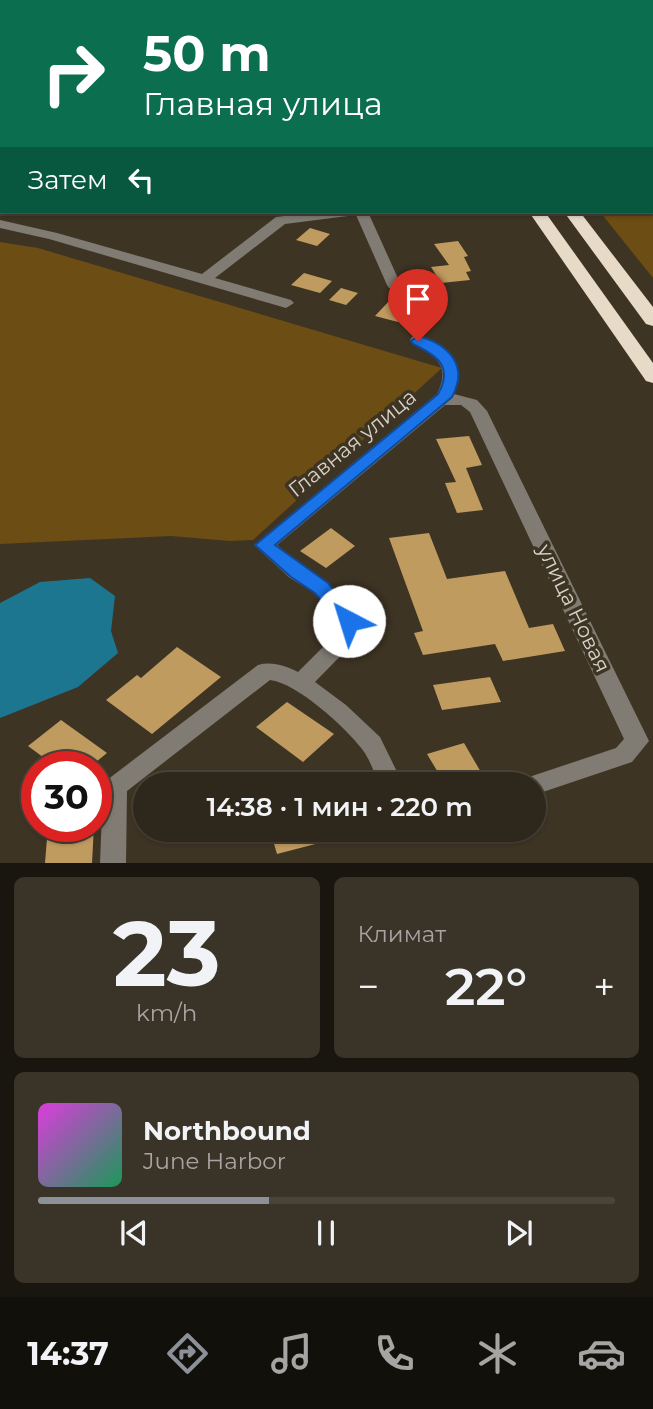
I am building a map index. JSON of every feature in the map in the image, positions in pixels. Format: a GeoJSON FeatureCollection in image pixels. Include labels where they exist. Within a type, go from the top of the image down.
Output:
{"type":"FeatureCollection","features":[{"type":"Feature","properties":{"kind":"highway"},"geometry":{"type":"LineString","coordinates":[[538,214],[653,377]]}},
{"type":"Feature","properties":{"kind":"highway"},"geometry":{"type":"LineString","coordinates":[[574,214],[653,320]]}},
{"type":"Feature","properties":{"kind":"street"},"geometry":{"type":"LineString","coordinates":[[204,280],[281,220],[334,214]]}},
{"type":"Feature","properties":{"kind":"street"},"geometry":{"type":"LineString","coordinates":[[362,214],[394,285]]}},
{"type":"Feature","properties":{"kind":"street"},"geometry":{"type":"LineString","coordinates":[[0,225],[52,236],[286,303]]}},
{"type":"Feature","properties":{"kind":"street","name":"Главная улица"},"geometry":{"type":"LineString","coordinates":[[302,683],[348,635],[349,621],[322,588],[297,573],[264,545],[441,400],[451,384],[450,363],[439,351],[418,341]]}},
{"type":"Feature","properties":{"kind":"street","name":"улица Новая"},"geometry":{"type":"LineString","coordinates":[[441,400],[466,400],[473,403],[478,411],[637,741],[624,755],[546,781]]}},
{"type":"Feature","properties":{"kind":"street"},"geometry":{"type":"LineString","coordinates":[[113,863],[115,788],[266,671],[281,673],[302,683],[348,719],[372,744],[385,772]]}},
{"type":"Feature","properties":{"kind":"shaded area"},"geometry":{"type":"Polygon","coordinates":[[[602,214],[653,214],[653,278],[602,214]]]}},
{"type":"Feature","properties":{"kind":"shaded area"},"geometry":{"type":"Polygon","coordinates":[[[0,242],[38,248],[442,368],[253,540],[230,541],[171,536],[0,544],[0,242]]]}},
{"type":"Feature","properties":{"kind":"water"},"geometry":{"type":"Polygon","coordinates":[[[90,578],[115,596],[111,631],[118,653],[78,687],[0,718],[0,603],[40,582],[90,578]]]}},
{"type":"Feature","properties":{"kind":"building"},"geometry":{"type":"Polygon","coordinates":[[[310,228],[330,234],[317,246],[296,240],[310,228]]]}},
{"type":"Feature","properties":{"kind":"building"},"geometry":{"type":"Polygon","coordinates":[[[458,241],[468,256],[464,257],[471,271],[466,272],[470,280],[441,283],[431,267],[449,265],[434,244],[458,241]]]}},
{"type":"Feature","properties":{"kind":"building"},"geometry":{"type":"Polygon","coordinates":[[[304,273],[332,281],[320,293],[291,285],[304,273]]]}},
{"type":"Feature","properties":{"kind":"building"},"geometry":{"type":"Polygon","coordinates":[[[341,288],[358,293],[346,305],[329,300],[341,288]]]}},
{"type":"Feature","properties":{"kind":"building"},"geometry":{"type":"Polygon","coordinates":[[[391,299],[413,307],[398,322],[375,316],[391,299]]]}},
{"type":"Feature","properties":{"kind":"building"},"geometry":{"type":"Polygon","coordinates":[[[469,436],[482,465],[466,468],[483,510],[457,513],[445,483],[456,482],[436,439],[469,436]]]}},
{"type":"Feature","properties":{"kind":"building"},"geometry":{"type":"Polygon","coordinates":[[[331,528],[355,546],[326,568],[300,551],[331,528]]]}},
{"type":"Feature","properties":{"kind":"building"},"geometry":{"type":"Polygon","coordinates":[[[429,533],[447,579],[505,571],[529,628],[553,624],[565,651],[503,661],[495,644],[423,655],[414,633],[423,631],[389,538],[429,533]]]}},
{"type":"Feature","properties":{"kind":"building"},"geometry":{"type":"Polygon","coordinates":[[[177,647],[221,677],[152,734],[106,700],[137,675],[141,678],[177,647]]]}},
{"type":"Feature","properties":{"kind":"building"},"geometry":{"type":"Polygon","coordinates":[[[490,677],[501,702],[442,710],[433,685],[490,677]]]}},
{"type":"Feature","properties":{"kind":"building"},"geometry":{"type":"Polygon","coordinates":[[[287,702],[334,734],[303,762],[256,727],[287,702]]]}},
{"type":"Feature","properties":{"kind":"building"},"geometry":{"type":"Polygon","coordinates":[[[61,720],[104,751],[35,751],[28,746],[61,720]]]}},
{"type":"Feature","properties":{"kind":"building"},"geometry":{"type":"Polygon","coordinates":[[[464,743],[481,772],[438,772],[427,754],[464,743]]]}},
{"type":"Feature","properties":{"kind":"building"},"geometry":{"type":"Polygon","coordinates":[[[47,842],[93,842],[92,863],[45,863],[47,842]]]}},
{"type":"Feature","properties":{"kind":"building"},"geometry":{"type":"Polygon","coordinates":[[[274,842],[323,842],[277,854],[274,842]]]}},
{"type":"Feature","properties":{"kind":"route"},"geometry":{"type":"LineString","coordinates":[[349,621],[322,588],[297,573],[264,545],[444,397],[451,384],[450,363],[439,351],[418,341]]}}]}
